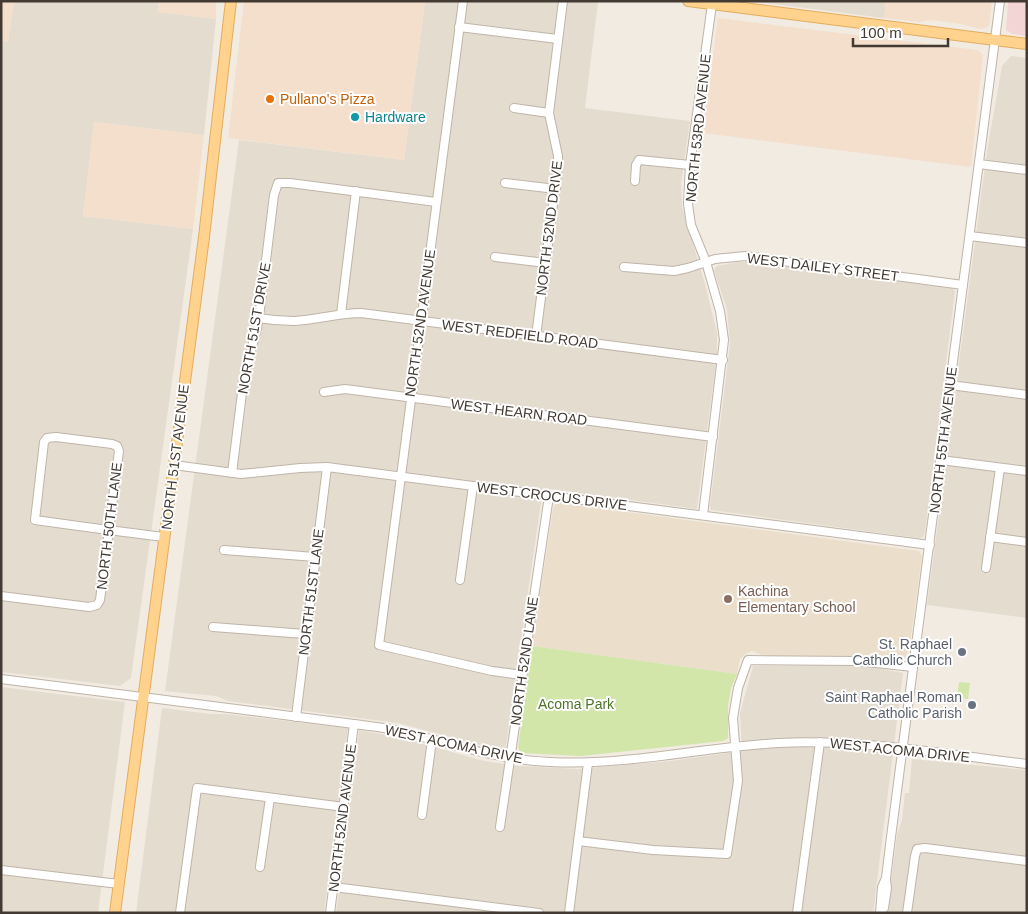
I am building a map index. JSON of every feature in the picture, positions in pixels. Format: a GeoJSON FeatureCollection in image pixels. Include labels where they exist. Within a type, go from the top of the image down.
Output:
{"type":"FeatureCollection","features":[{"type":"Feature","properties":{"kind":"main road","name":"NORTH 51ST AVENUE"},"geometry":{"type":"LineString","coordinates":[[115,913],[204,237],[231,1]]}},
{"type":"Feature","properties":{"kind":"main road"},"geometry":{"type":"LineString","coordinates":[[688,1],[1027,44]]}},
{"type":"Feature","properties":{"kind":"street","name":"NORTH 52ND AVENUE"},"geometry":{"type":"LineString","coordinates":[[463,1],[410,398],[380,645],[492,671],[522,674]]}},
{"type":"Feature","properties":{"kind":"street","name":"NORTH 52ND DRIVE"},"geometry":{"type":"LineString","coordinates":[[536,336],[556,188],[558,156],[549,113],[563,1]]}},
{"type":"Feature","properties":{"kind":"street","name":"NORTH 55TH AVENUE"},"geometry":{"type":"LineString","coordinates":[[881,913],[882,887],[886,878],[1000,1]]}},
{"type":"Feature","properties":{"kind":"street","name":"NORTH 53RD AVENUE"},"geometry":{"type":"LineString","coordinates":[[703,515],[724,340],[722,320],[706,262],[691,225],[689,214],[690,165],[712,4]]}},
{"type":"Feature","properties":{"kind":"street"},"geometry":{"type":"LineString","coordinates":[[459,27],[558,39]]}},
{"type":"Feature","properties":{"kind":"street"},"geometry":{"type":"LineString","coordinates":[[514,108],[549,113]]}},
{"type":"Feature","properties":{"kind":"street"},"geometry":{"type":"LineString","coordinates":[[635,181],[636,165],[639,160],[690,165]]}},
{"type":"Feature","properties":{"kind":"street"},"geometry":{"type":"LineString","coordinates":[[979,164],[1027,170]]}},
{"type":"Feature","properties":{"kind":"street","name":"NORTH 51ST DRIVE"},"geometry":{"type":"LineString","coordinates":[[232,473],[244,377],[258,318],[274,195],[278,183],[356,192]]}},
{"type":"Feature","properties":{"kind":"street"},"geometry":{"type":"LineString","coordinates":[[505,183],[556,188]]}},
{"type":"Feature","properties":{"kind":"street"},"geometry":{"type":"LineString","coordinates":[[340,314],[356,192],[436,202]]}},
{"type":"Feature","properties":{"kind":"street"},"geometry":{"type":"LineString","coordinates":[[970,236],[1027,243]]}},
{"type":"Feature","properties":{"kind":"street","name":"WEST DAILEY STREET"},"geometry":{"type":"LineString","coordinates":[[624,266],[674,271],[728,257],[745,256],[964,284]]}},
{"type":"Feature","properties":{"kind":"street"},"geometry":{"type":"LineString","coordinates":[[495,257],[546,263]]}},
{"type":"Feature","properties":{"kind":"street","name":"WEST REDFIELD ROAD"},"geometry":{"type":"LineString","coordinates":[[258,318],[296,321],[340,314],[361,313],[723,360]]}},
{"type":"Feature","properties":{"kind":"street"},"geometry":{"type":"LineString","coordinates":[[950,385],[1027,395]]}},
{"type":"Feature","properties":{"kind":"street","name":"WEST HEARN ROAD"},"geometry":{"type":"LineString","coordinates":[[324,392],[344,390],[713,437]]}},
{"type":"Feature","properties":{"kind":"street","name":"NORTH 50TH LANE"},"geometry":{"type":"LineString","coordinates":[[1,596],[89,606],[97,606],[100,600],[109,530],[119,451],[117,446],[112,444],[56,436],[47,438],[44,442],[35,520],[109,530]]}},
{"type":"Feature","properties":{"kind":"street"},"geometry":{"type":"LineString","coordinates":[[940,460],[1027,471]]}},
{"type":"Feature","properties":{"kind":"street","name":"WEST CROCUS DRIVE"},"geometry":{"type":"LineString","coordinates":[[174,465],[242,474],[327,467],[930,544]]}},
{"type":"Feature","properties":{"kind":"street","name":"NORTH 51ST LANE"},"geometry":{"type":"LineString","coordinates":[[296,717],[327,467]]}},
{"type":"Feature","properties":{"kind":"street"},"geometry":{"type":"LineString","coordinates":[[986,568],[1000,468]]}},
{"type":"Feature","properties":{"kind":"street"},"geometry":{"type":"LineString","coordinates":[[460,580],[473,486]]}},
{"type":"Feature","properties":{"kind":"street","name":"NORTH 52ND LANE"},"geometry":{"type":"LineString","coordinates":[[500,827],[549,496]]}},
{"type":"Feature","properties":{"kind":"street"},"geometry":{"type":"LineString","coordinates":[[109,530],[165,537]]}},
{"type":"Feature","properties":{"kind":"street"},"geometry":{"type":"LineString","coordinates":[[990,537],[1027,542]]}},
{"type":"Feature","properties":{"kind":"street"},"geometry":{"type":"LineString","coordinates":[[224,550],[315,557]]}},
{"type":"Feature","properties":{"kind":"street"},"geometry":{"type":"LineString","coordinates":[[213,627],[305,634]]}},
{"type":"Feature","properties":{"kind":"street"},"geometry":{"type":"LineString","coordinates":[[578,841],[653,850],[727,854],[738,781],[733,718],[738,688],[748,660],[857,661],[913,667]]}},
{"type":"Feature","properties":{"kind":"street","name":"WEST ACOMA DRIVE"},"geometry":{"type":"LineString","coordinates":[[1,679],[393,730],[510,759],[588,763],[765,744],[820,742],[858,743],[1027,764]]}},
{"type":"Feature","properties":{"kind":"street","name":"NORTH 52ND AVENUE"},"geometry":{"type":"LineString","coordinates":[[330,913],[354,724]]}},
{"type":"Feature","properties":{"kind":"street"},"geometry":{"type":"LineString","coordinates":[[422,815],[432,740]]}},
{"type":"Feature","properties":{"kind":"street"},"geometry":{"type":"LineString","coordinates":[[797,913],[820,742]]}},
{"type":"Feature","properties":{"kind":"street"},"geometry":{"type":"LineString","coordinates":[[569,913],[588,763]]}},
{"type":"Feature","properties":{"kind":"street"},"geometry":{"type":"LineString","coordinates":[[180,913],[197,788],[344,807]]}},
{"type":"Feature","properties":{"kind":"street"},"geometry":{"type":"LineString","coordinates":[[260,867],[270,798]]}},
{"type":"Feature","properties":{"kind":"street"},"geometry":{"type":"LineString","coordinates":[[907,913],[917,849],[925,848],[1027,861]]}},
{"type":"Feature","properties":{"kind":"street"},"geometry":{"type":"LineString","coordinates":[[1,870],[119,884]]}},
{"type":"Feature","properties":{"kind":"street"},"geometry":{"type":"LineString","coordinates":[[334,886],[539,913]]}},
{"type":"Feature","properties":{"kind":"shaded area"},"geometry":{"type":"Polygon","coordinates":[[[1,1],[14,1],[8,42],[1,41],[1,1]]]}},
{"type":"Feature","properties":{"kind":"shaded area"},"geometry":{"type":"Polygon","coordinates":[[[14,1],[159,1],[158,12],[216,19],[204,135],[94,122],[83,216],[193,229],[131,678],[120,686],[1,672],[1,41],[8,42],[14,1]]]}},
{"type":"Feature","properties":{"kind":"shaded area"},"geometry":{"type":"Polygon","coordinates":[[[159,1],[216,1],[216,19],[157,12],[159,1]]]}},
{"type":"Feature","properties":{"kind":"shaded area"},"geometry":{"type":"Polygon","coordinates":[[[244,1],[425,1],[404,160],[228,138],[244,1]]]}},
{"type":"Feature","properties":{"kind":"shaded area"},"geometry":{"type":"Polygon","coordinates":[[[425,1],[598,2],[585,108],[690,121],[681,183],[682,207],[705,284],[717,333],[717,354],[697,509],[543,488],[505,752],[398,723],[228,701],[216,696],[165,691],[239,140],[404,160],[425,1]]]}},
{"type":"Feature","properties":{"kind":"shaded area"},"geometry":{"type":"Polygon","coordinates":[[[751,1],[886,1],[884,18],[751,1]]]}},
{"type":"Feature","properties":{"kind":"shaded area"},"geometry":{"type":"Polygon","coordinates":[[[886,1],[992,1],[989,25],[981,29],[931,20],[920,22],[884,18],[886,1]]]}},
{"type":"Feature","properties":{"kind":"shaded area"},"geometry":{"type":"Polygon","coordinates":[[[1008,1],[1027,1],[1027,36],[1012,34],[1006,30],[1008,1]]]}},
{"type":"Feature","properties":{"kind":"shaded area"},"geometry":{"type":"Polygon","coordinates":[[[718,18],[978,50],[983,55],[971,167],[703,133],[718,18]]]}},
{"type":"Feature","properties":{"kind":"shaded area"},"geometry":{"type":"Polygon","coordinates":[[[1011,56],[1027,58],[1027,618],[927,605],[987,151],[1002,66],[1011,56]]]}},
{"type":"Feature","properties":{"kind":"shaded area"},"geometry":{"type":"Polygon","coordinates":[[[94,122],[204,135],[193,229],[83,216],[94,122]]]}},
{"type":"Feature","properties":{"kind":"shaded area"},"geometry":{"type":"Polygon","coordinates":[[[738,262],[752,262],[952,288],[955,291],[923,537],[918,538],[711,510],[730,344],[727,309],[714,270],[717,266],[738,262]]]}},
{"type":"Feature","properties":{"kind":"shaded area","name":"Kachina Elementary School"},"geometry":{"type":"Polygon","coordinates":[[[559,503],[919,551],[922,556],[910,643],[906,657],[902,660],[864,657],[768,657],[752,651],[740,659],[737,674],[532,646],[553,509],[559,503]]]}},
{"type":"Feature","properties":{"kind":"shaded area"},"geometry":{"type":"Polygon","coordinates":[[[864,665],[903,673],[873,913],[336,913],[359,730],[402,738],[484,761],[519,766],[577,769],[671,761],[742,751],[740,713],[753,666],[864,665]]]}},
{"type":"Feature","properties":{"kind":"shaded area"},"geometry":{"type":"Polygon","coordinates":[[[1,687],[125,702],[98,913],[1,913],[1,687]]]}},
{"type":"Feature","properties":{"kind":"shaded area"},"geometry":{"type":"Polygon","coordinates":[[[162,708],[348,728],[324,913],[136,913],[162,708]]]}},
{"type":"Feature","properties":{"kind":"shaded area"},"geometry":{"type":"Polygon","coordinates":[[[912,759],[1027,770],[1027,913],[887,913],[897,835],[902,820],[905,793],[909,793],[912,759]]]}},
{"type":"Feature","properties":{"kind":"green space","name":"Acoma Park"},"geometry":{"type":"Polygon","coordinates":[[[532,646],[737,674],[731,688],[728,706],[728,738],[723,741],[581,756],[521,753],[518,748],[532,646]]]}},
{"type":"Feature","properties":{"kind":"green space"},"geometry":{"type":"Polygon","coordinates":[[[959,682],[970,683],[968,699],[957,698],[959,682]]]}},
{"type":"Feature","properties":{"kind":"place","name":"Pullano's Pizza"},"geometry":{"type":"Point","coordinates":[270,99]}},
{"type":"Feature","properties":{"kind":"place","name":"Hardware"},"geometry":{"type":"Point","coordinates":[355,117]}},
{"type":"Feature","properties":{"kind":"place","name":"Kachina Elementary School"},"geometry":{"type":"Point","coordinates":[728,599]}},
{"type":"Feature","properties":{"kind":"place","name":"St. Raphael Catholic Church"},"geometry":{"type":"Point","coordinates":[962,652]}},
{"type":"Feature","properties":{"kind":"place","name":"Saint Raphael Roman Catholic Parish"},"geometry":{"type":"Point","coordinates":[972,705]}}]}
